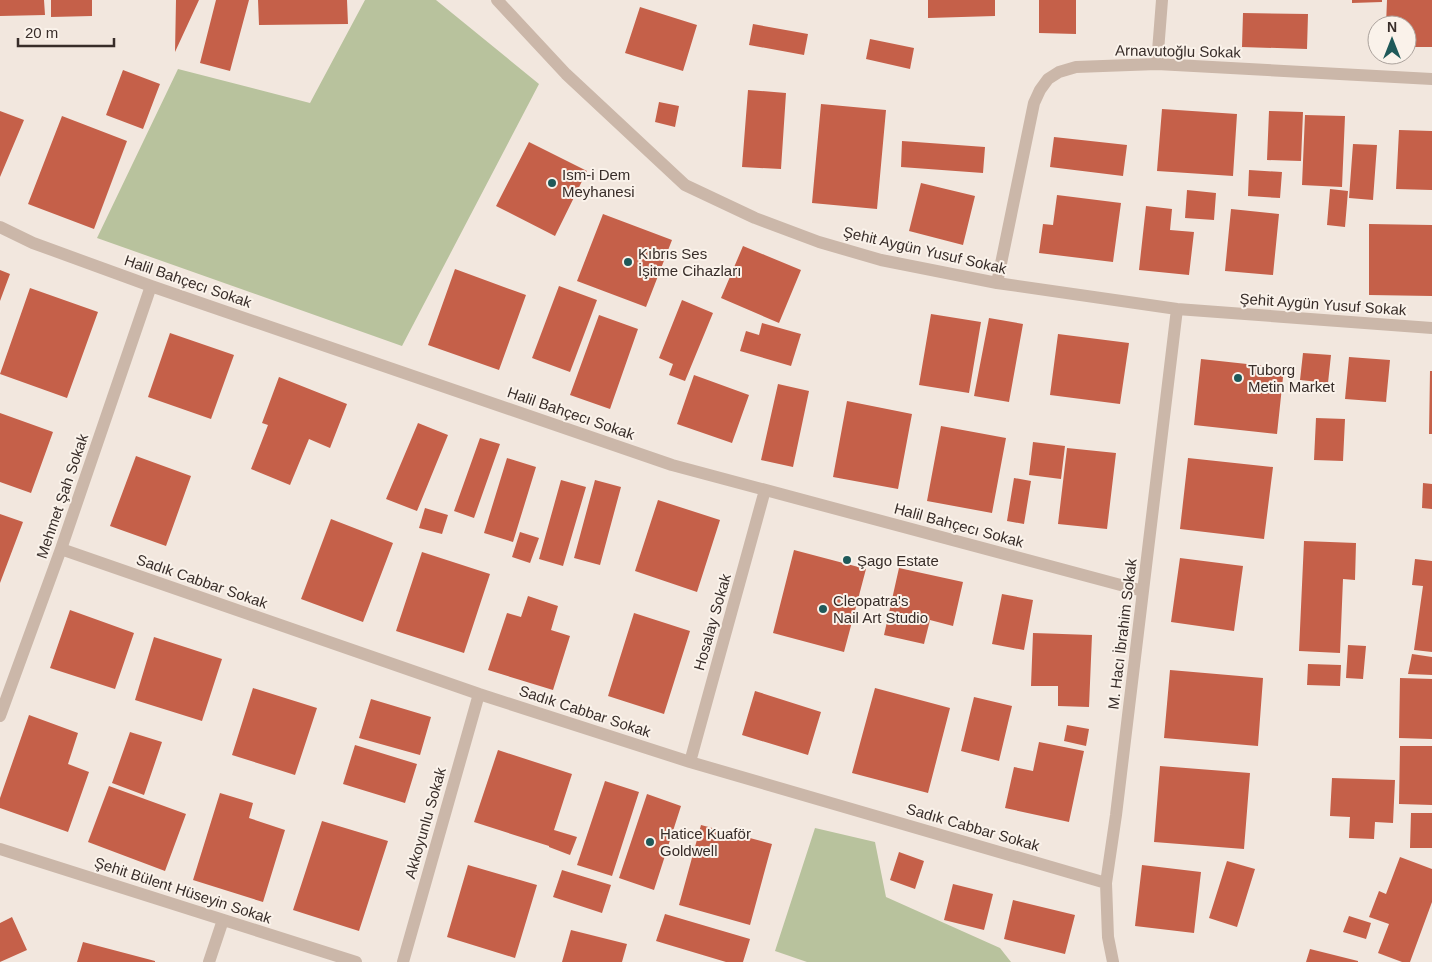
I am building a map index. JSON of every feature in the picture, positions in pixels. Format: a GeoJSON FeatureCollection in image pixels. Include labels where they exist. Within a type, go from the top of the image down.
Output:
{"type":"FeatureCollection","features":[{"type":"Feature","properties":{"kind":"street","name":"Şehit Aygün Yusuf Sokak"},"geometry":{"type":"LineString","coordinates":[[497,0],[566,74],[685,185],[755,218],[819,242],[880,260],[997,284],[1177,310],[1432,328]]}},
{"type":"Feature","properties":{"kind":"street"},"geometry":{"type":"LineString","coordinates":[[1158,64],[1162,0]]}},
{"type":"Feature","properties":{"kind":"street","name":"Arnavutoğlu Sokak"},"geometry":{"type":"LineString","coordinates":[[997,284],[1034,103],[1048,79],[1059,72],[1076,67],[1158,64],[1432,79]]}},
{"type":"Feature","properties":{"kind":"street","name":"Halil Bahçecı Sokak"},"geometry":{"type":"LineString","coordinates":[[0,227],[33,242],[151,286],[672,465],[1143,591]]}},
{"type":"Feature","properties":{"kind":"street","name":"Mehmet Şah Sokak"},"geometry":{"type":"LineString","coordinates":[[0,716],[61,549],[151,286]]}},
{"type":"Feature","properties":{"kind":"street","name":"M. Hacı İbrahim Sokak"},"geometry":{"type":"LineString","coordinates":[[1113,962],[1108,937],[1106,883],[1177,310]]}},
{"type":"Feature","properties":{"kind":"street","name":"Hosalay Sokak"},"geometry":{"type":"LineString","coordinates":[[690,762],[765,490]]}},
{"type":"Feature","properties":{"kind":"street","name":"Sadık Cabbar Sokak"},"geometry":{"type":"LineString","coordinates":[[61,549],[479,694],[690,762],[1106,883]]}},
{"type":"Feature","properties":{"kind":"street","name":"Akkoyunlu Sokak"},"geometry":{"type":"LineString","coordinates":[[403,962],[479,694]]}},
{"type":"Feature","properties":{"kind":"street","name":"Şehit Bülent Hüseyin Sokak"},"geometry":{"type":"LineString","coordinates":[[0,849],[356,962]]}},
{"type":"Feature","properties":{"kind":"street"},"geometry":{"type":"LineString","coordinates":[[209,962],[223,920]]}},
{"type":"Feature","properties":{"kind":"green space"},"geometry":{"type":"Polygon","coordinates":[[[365,0],[436,0],[539,84],[402,346],[97,238],[178,69],[310,103],[365,0]]]}},
{"type":"Feature","properties":{"kind":"green space"},"geometry":{"type":"Polygon","coordinates":[[[815,828],[875,842],[886,897],[1000,948],[1011,962],[807,962],[775,951],[815,828]]]}},
{"type":"Feature","properties":{"kind":"building"},"geometry":{"type":"Polygon","coordinates":[[[0,0],[44,0],[45,15],[0,16],[0,0]]]}},
{"type":"Feature","properties":{"kind":"building"},"geometry":{"type":"Polygon","coordinates":[[[51,0],[92,0],[92,16],[51,17],[51,0]]]}},
{"type":"Feature","properties":{"kind":"building"},"geometry":{"type":"Polygon","coordinates":[[[176,0],[199,0],[175,52],[176,0]]]}},
{"type":"Feature","properties":{"kind":"building"},"geometry":{"type":"Polygon","coordinates":[[[216,0],[249,0],[230,71],[200,63],[216,0]]]}},
{"type":"Feature","properties":{"kind":"building"},"geometry":{"type":"Polygon","coordinates":[[[258,0],[347,0],[348,24],[259,25],[258,0]]]}},
{"type":"Feature","properties":{"kind":"building"},"geometry":{"type":"Polygon","coordinates":[[[928,0],[995,0],[995,16],[928,18],[928,0]]]}},
{"type":"Feature","properties":{"kind":"building"},"geometry":{"type":"Polygon","coordinates":[[[1039,0],[1076,0],[1076,34],[1039,33],[1039,0]]]}},
{"type":"Feature","properties":{"kind":"building"},"geometry":{"type":"Polygon","coordinates":[[[1352,0],[1382,0],[1382,2],[1352,3],[1352,0]]]}},
{"type":"Feature","properties":{"kind":"building"},"geometry":{"type":"Polygon","coordinates":[[[1387,0],[1432,0],[1432,47],[1417,47],[1417,15],[1386,15],[1387,0]]]}},
{"type":"Feature","properties":{"kind":"building"},"geometry":{"type":"Polygon","coordinates":[[[640,7],[697,25],[683,71],[625,53],[640,7]]]}},
{"type":"Feature","properties":{"kind":"building"},"geometry":{"type":"Polygon","coordinates":[[[1243,13],[1308,14],[1307,49],[1242,47],[1243,13]]]}},
{"type":"Feature","properties":{"kind":"building"},"geometry":{"type":"Polygon","coordinates":[[[753,24],[808,34],[804,55],[749,45],[753,24]]]}},
{"type":"Feature","properties":{"kind":"building"},"geometry":{"type":"Polygon","coordinates":[[[870,39],[914,48],[910,69],[866,59],[870,39]]]}},
{"type":"Feature","properties":{"kind":"building"},"geometry":{"type":"Polygon","coordinates":[[[123,70],[160,84],[143,129],[106,115],[123,70]]]}},
{"type":"Feature","properties":{"kind":"building"},"geometry":{"type":"Polygon","coordinates":[[[748,90],[786,93],[781,169],[742,167],[748,90]]]}},
{"type":"Feature","properties":{"kind":"building"},"geometry":{"type":"Polygon","coordinates":[[[659,102],[679,106],[675,127],[655,122],[659,102]]]}},
{"type":"Feature","properties":{"kind":"building"},"geometry":{"type":"Polygon","coordinates":[[[821,104],[886,110],[877,209],[812,203],[821,104]]]}},
{"type":"Feature","properties":{"kind":"building"},"geometry":{"type":"Polygon","coordinates":[[[1162,109],[1237,114],[1233,176],[1157,171],[1162,109]]]}},
{"type":"Feature","properties":{"kind":"building"},"geometry":{"type":"Polygon","coordinates":[[[0,111],[24,120],[0,177],[0,111]]]}},
{"type":"Feature","properties":{"kind":"building"},"geometry":{"type":"Polygon","coordinates":[[[1269,111],[1303,112],[1301,161],[1267,160],[1269,111]]]}},
{"type":"Feature","properties":{"kind":"building"},"geometry":{"type":"Polygon","coordinates":[[[1305,115],[1345,116],[1342,187],[1302,185],[1305,115]]]}},
{"type":"Feature","properties":{"kind":"building"},"geometry":{"type":"Polygon","coordinates":[[[62,116],[127,141],[94,229],[28,204],[62,116]]]}},
{"type":"Feature","properties":{"kind":"building"},"geometry":{"type":"Polygon","coordinates":[[[1399,130],[1432,131],[1432,190],[1396,189],[1399,130]]]}},
{"type":"Feature","properties":{"kind":"building"},"geometry":{"type":"Polygon","coordinates":[[[1054,137],[1127,145],[1123,176],[1050,167],[1054,137]]]}},
{"type":"Feature","properties":{"kind":"building"},"geometry":{"type":"Polygon","coordinates":[[[902,141],[985,147],[983,173],[901,167],[902,141]]]}},
{"type":"Feature","properties":{"kind":"building"},"geometry":{"type":"Polygon","coordinates":[[[529,142],[587,171],[555,236],[496,206],[529,142]]]}},
{"type":"Feature","properties":{"kind":"building"},"geometry":{"type":"Polygon","coordinates":[[[1353,144],[1377,145],[1373,200],[1349,198],[1353,144]]]}},
{"type":"Feature","properties":{"kind":"building"},"geometry":{"type":"Polygon","coordinates":[[[1249,170],[1282,172],[1280,198],[1248,196],[1249,170]]]}},
{"type":"Feature","properties":{"kind":"building"},"geometry":{"type":"Polygon","coordinates":[[[921,183],[975,196],[963,245],[909,231],[921,183]]]}},
{"type":"Feature","properties":{"kind":"building"},"geometry":{"type":"Polygon","coordinates":[[[1330,189],[1348,191],[1345,227],[1327,225],[1330,189]]]}},
{"type":"Feature","properties":{"kind":"building"},"geometry":{"type":"Polygon","coordinates":[[[1187,190],[1216,193],[1214,220],[1185,218],[1187,190]]]}},
{"type":"Feature","properties":{"kind":"building"},"geometry":{"type":"Polygon","coordinates":[[[1057,195],[1121,203],[1113,262],[1039,253],[1043,224],[1053,225],[1057,195]]]}},
{"type":"Feature","properties":{"kind":"building"},"geometry":{"type":"Polygon","coordinates":[[[1146,206],[1172,209],[1170,230],[1194,232],[1189,275],[1139,270],[1146,206]]]}},
{"type":"Feature","properties":{"kind":"building"},"geometry":{"type":"Polygon","coordinates":[[[1231,209],[1279,214],[1273,275],[1225,271],[1231,209]]]}},
{"type":"Feature","properties":{"kind":"building"},"geometry":{"type":"Polygon","coordinates":[[[603,214],[672,240],[646,307],[577,281],[603,214]]]}},
{"type":"Feature","properties":{"kind":"building"},"geometry":{"type":"Polygon","coordinates":[[[1369,224],[1432,225],[1432,296],[1369,295],[1369,224]]]}},
{"type":"Feature","properties":{"kind":"building"},"geometry":{"type":"Polygon","coordinates":[[[743,246],[801,270],[779,323],[721,298],[743,246]]]}},
{"type":"Feature","properties":{"kind":"building"},"geometry":{"type":"Polygon","coordinates":[[[455,269],[526,295],[499,370],[428,345],[455,269]]]}},
{"type":"Feature","properties":{"kind":"building"},"geometry":{"type":"Polygon","coordinates":[[[0,270],[10,274],[0,301],[0,270]]]}},
{"type":"Feature","properties":{"kind":"building"},"geometry":{"type":"Polygon","coordinates":[[[559,286],[597,300],[570,372],[532,358],[559,286]]]}},
{"type":"Feature","properties":{"kind":"building"},"geometry":{"type":"Polygon","coordinates":[[[30,288],[98,312],[67,398],[0,374],[30,288]]]}},
{"type":"Feature","properties":{"kind":"building"},"geometry":{"type":"Polygon","coordinates":[[[682,300],[713,313],[685,381],[669,375],[673,364],[659,358],[682,300]]]}},
{"type":"Feature","properties":{"kind":"building"},"geometry":{"type":"Polygon","coordinates":[[[931,314],[981,322],[969,393],[919,385],[931,314]]]}},
{"type":"Feature","properties":{"kind":"building"},"geometry":{"type":"Polygon","coordinates":[[[599,315],[638,329],[610,409],[570,395],[599,315]]]}},
{"type":"Feature","properties":{"kind":"building"},"geometry":{"type":"Polygon","coordinates":[[[989,318],[1023,324],[1009,402],[974,396],[989,318]]]}},
{"type":"Feature","properties":{"kind":"building"},"geometry":{"type":"Polygon","coordinates":[[[762,323],[801,334],[791,366],[740,351],[746,331],[759,335],[762,323]]]}},
{"type":"Feature","properties":{"kind":"building"},"geometry":{"type":"Polygon","coordinates":[[[170,333],[234,355],[211,419],[148,397],[170,333]]]}},
{"type":"Feature","properties":{"kind":"building"},"geometry":{"type":"Polygon","coordinates":[[[1058,334],[1129,343],[1120,404],[1050,395],[1058,334]]]}},
{"type":"Feature","properties":{"kind":"building"},"geometry":{"type":"Polygon","coordinates":[[[1303,353],[1331,355],[1328,383],[1300,380],[1303,353]]]}},
{"type":"Feature","properties":{"kind":"building"},"geometry":{"type":"Polygon","coordinates":[[[1349,357],[1390,360],[1386,402],[1345,399],[1349,357]]]}},
{"type":"Feature","properties":{"kind":"building"},"geometry":{"type":"Polygon","coordinates":[[[1201,359],[1284,368],[1277,434],[1194,425],[1201,359]]]}},
{"type":"Feature","properties":{"kind":"building"},"geometry":{"type":"Polygon","coordinates":[[[1430,371],[1432,371],[1432,434],[1429,434],[1430,371]]]}},
{"type":"Feature","properties":{"kind":"building"},"geometry":{"type":"Polygon","coordinates":[[[694,375],[749,395],[732,443],[677,424],[694,375]]]}},
{"type":"Feature","properties":{"kind":"building"},"geometry":{"type":"Polygon","coordinates":[[[279,377],[347,404],[330,448],[309,439],[290,485],[251,469],[268,425],[262,423],[279,377]]]}},
{"type":"Feature","properties":{"kind":"building"},"geometry":{"type":"Polygon","coordinates":[[[778,384],[809,391],[793,467],[761,460],[778,384]]]}},
{"type":"Feature","properties":{"kind":"building"},"geometry":{"type":"Polygon","coordinates":[[[847,401],[912,414],[898,489],[833,477],[847,401]]]}},
{"type":"Feature","properties":{"kind":"building"},"geometry":{"type":"Polygon","coordinates":[[[0,413],[53,432],[31,493],[0,482],[0,413]]]}},
{"type":"Feature","properties":{"kind":"building"},"geometry":{"type":"Polygon","coordinates":[[[1316,418],[1345,419],[1343,461],[1314,460],[1316,418]]]}},
{"type":"Feature","properties":{"kind":"building"},"geometry":{"type":"Polygon","coordinates":[[[418,423],[448,435],[417,511],[386,499],[418,423]]]}},
{"type":"Feature","properties":{"kind":"building"},"geometry":{"type":"Polygon","coordinates":[[[941,426],[1006,438],[992,513],[927,501],[941,426]]]}},
{"type":"Feature","properties":{"kind":"building"},"geometry":{"type":"Polygon","coordinates":[[[480,438],[500,444],[474,518],[454,511],[480,438]]]}},
{"type":"Feature","properties":{"kind":"building"},"geometry":{"type":"Polygon","coordinates":[[[1033,442],[1065,446],[1061,479],[1029,475],[1033,442]]]}},
{"type":"Feature","properties":{"kind":"building"},"geometry":{"type":"Polygon","coordinates":[[[1067,448],[1116,453],[1107,529],[1058,524],[1067,448]]]}},
{"type":"Feature","properties":{"kind":"building"},"geometry":{"type":"Polygon","coordinates":[[[136,456],[191,476],[166,546],[110,526],[136,456]]]}},
{"type":"Feature","properties":{"kind":"building"},"geometry":{"type":"Polygon","coordinates":[[[507,458],[536,467],[513,542],[484,533],[507,458]]]}},
{"type":"Feature","properties":{"kind":"building"},"geometry":{"type":"Polygon","coordinates":[[[1188,458],[1273,467],[1264,539],[1180,529],[1188,458]]]}},
{"type":"Feature","properties":{"kind":"building"},"geometry":{"type":"Polygon","coordinates":[[[1014,478],[1031,481],[1024,524],[1007,521],[1014,478]]]}},
{"type":"Feature","properties":{"kind":"building"},"geometry":{"type":"Polygon","coordinates":[[[561,480],[586,487],[563,566],[539,559],[561,480]]]}},
{"type":"Feature","properties":{"kind":"building"},"geometry":{"type":"Polygon","coordinates":[[[595,480],[621,487],[600,565],[574,558],[595,480]]]}},
{"type":"Feature","properties":{"kind":"building"},"geometry":{"type":"Polygon","coordinates":[[[1423,483],[1432,484],[1432,509],[1422,508],[1423,483]]]}},
{"type":"Feature","properties":{"kind":"building"},"geometry":{"type":"Polygon","coordinates":[[[658,500],[720,520],[697,592],[635,571],[658,500]]]}},
{"type":"Feature","properties":{"kind":"building"},"geometry":{"type":"Polygon","coordinates":[[[425,508],[448,515],[442,534],[419,528],[425,508]]]}},
{"type":"Feature","properties":{"kind":"building"},"geometry":{"type":"Polygon","coordinates":[[[0,514],[23,522],[0,583],[0,514]]]}},
{"type":"Feature","properties":{"kind":"building"},"geometry":{"type":"Polygon","coordinates":[[[331,519],[393,543],[363,622],[301,599],[331,519]]]}},
{"type":"Feature","properties":{"kind":"building"},"geometry":{"type":"Polygon","coordinates":[[[520,532],[539,538],[530,563],[512,557],[520,532]]]}},
{"type":"Feature","properties":{"kind":"building"},"geometry":{"type":"Polygon","coordinates":[[[1304,541],[1356,543],[1355,580],[1343,579],[1340,653],[1299,651],[1304,541]]]}},
{"type":"Feature","properties":{"kind":"building"},"geometry":{"type":"Polygon","coordinates":[[[794,550],[866,569],[844,652],[773,633],[794,550]]]}},
{"type":"Feature","properties":{"kind":"building"},"geometry":{"type":"Polygon","coordinates":[[[422,552],[490,574],[464,653],[396,631],[422,552]]]}},
{"type":"Feature","properties":{"kind":"building"},"geometry":{"type":"Polygon","coordinates":[[[1180,558],[1243,566],[1234,631],[1171,622],[1180,558]]]}},
{"type":"Feature","properties":{"kind":"building"},"geometry":{"type":"Polygon","coordinates":[[[1415,559],[1432,561],[1432,652],[1414,650],[1423,586],[1412,585],[1415,559]]]}},
{"type":"Feature","properties":{"kind":"building"},"geometry":{"type":"Polygon","coordinates":[[[899,568],[963,582],[953,626],[930,620],[924,644],[884,635],[899,568]]]}},
{"type":"Feature","properties":{"kind":"building"},"geometry":{"type":"Polygon","coordinates":[[[1002,594],[1033,600],[1024,650],[992,644],[1002,594]]]}},
{"type":"Feature","properties":{"kind":"building"},"geometry":{"type":"Polygon","coordinates":[[[528,596],[558,606],[551,630],[570,636],[553,690],[488,670],[507,613],[521,617],[528,596]]]}},
{"type":"Feature","properties":{"kind":"building"},"geometry":{"type":"Polygon","coordinates":[[[70,610],[134,633],[115,689],[50,668],[70,610]]]}},
{"type":"Feature","properties":{"kind":"building"},"geometry":{"type":"Polygon","coordinates":[[[634,613],[690,631],[664,714],[608,696],[634,613]]]}},
{"type":"Feature","properties":{"kind":"building"},"geometry":{"type":"Polygon","coordinates":[[[1033,633],[1092,635],[1089,707],[1058,706],[1058,686],[1031,686],[1033,633]]]}},
{"type":"Feature","properties":{"kind":"building"},"geometry":{"type":"Polygon","coordinates":[[[154,637],[222,659],[202,721],[135,700],[154,637]]]}},
{"type":"Feature","properties":{"kind":"building"},"geometry":{"type":"Polygon","coordinates":[[[1348,645],[1366,646],[1363,679],[1346,678],[1348,645]]]}},
{"type":"Feature","properties":{"kind":"building"},"geometry":{"type":"Polygon","coordinates":[[[1412,654],[1432,657],[1432,675],[1408,674],[1412,654]]]}},
{"type":"Feature","properties":{"kind":"building"},"geometry":{"type":"Polygon","coordinates":[[[1308,664],[1341,665],[1340,686],[1307,685],[1308,664]]]}},
{"type":"Feature","properties":{"kind":"building"},"geometry":{"type":"Polygon","coordinates":[[[1170,670],[1263,678],[1258,746],[1164,738],[1170,670]]]}},
{"type":"Feature","properties":{"kind":"building"},"geometry":{"type":"Polygon","coordinates":[[[1400,678],[1432,679],[1432,739],[1399,738],[1400,678]]]}},
{"type":"Feature","properties":{"kind":"building"},"geometry":{"type":"Polygon","coordinates":[[[253,688],[317,708],[295,775],[232,755],[253,688]]]}},
{"type":"Feature","properties":{"kind":"building"},"geometry":{"type":"Polygon","coordinates":[[[875,688],[950,708],[928,793],[852,773],[875,688]]]}},
{"type":"Feature","properties":{"kind":"building"},"geometry":{"type":"Polygon","coordinates":[[[755,691],[821,712],[808,755],[742,735],[755,691]]]}},
{"type":"Feature","properties":{"kind":"building"},"geometry":{"type":"Polygon","coordinates":[[[974,697],[1012,706],[999,761],[961,751],[974,697]]]}},
{"type":"Feature","properties":{"kind":"building"},"geometry":{"type":"Polygon","coordinates":[[[371,699],[431,717],[420,755],[359,738],[371,699]]]}},
{"type":"Feature","properties":{"kind":"building"},"geometry":{"type":"Polygon","coordinates":[[[29,715],[78,733],[68,764],[89,772],[68,832],[0,808],[0,798],[29,715]]]}},
{"type":"Feature","properties":{"kind":"building"},"geometry":{"type":"Polygon","coordinates":[[[1067,725],[1089,729],[1086,746],[1064,741],[1067,725]]]}},
{"type":"Feature","properties":{"kind":"building"},"geometry":{"type":"Polygon","coordinates":[[[130,732],[162,742],[144,795],[112,783],[130,732]]]}},
{"type":"Feature","properties":{"kind":"building"},"geometry":{"type":"Polygon","coordinates":[[[1039,742],[1084,751],[1069,822],[1005,808],[1014,767],[1033,771],[1039,742]]]}},
{"type":"Feature","properties":{"kind":"building"},"geometry":{"type":"Polygon","coordinates":[[[355,745],[417,764],[405,803],[343,784],[355,745]]]}},
{"type":"Feature","properties":{"kind":"building"},"geometry":{"type":"Polygon","coordinates":[[[1400,746],[1432,746],[1432,805],[1399,804],[1400,746]]]}},
{"type":"Feature","properties":{"kind":"building"},"geometry":{"type":"Polygon","coordinates":[[[498,750],[572,774],[554,830],[577,837],[570,855],[549,846],[474,822],[498,750]]]}},
{"type":"Feature","properties":{"kind":"building"},"geometry":{"type":"Polygon","coordinates":[[[1160,766],[1250,773],[1244,849],[1154,842],[1160,766]]]}},
{"type":"Feature","properties":{"kind":"building"},"geometry":{"type":"Polygon","coordinates":[[[1332,778],[1395,780],[1393,823],[1375,822],[1374,839],[1349,838],[1350,817],[1330,816],[1332,778]]]}},
{"type":"Feature","properties":{"kind":"building"},"geometry":{"type":"Polygon","coordinates":[[[605,781],[639,792],[612,876],[577,865],[605,781]]]}},
{"type":"Feature","properties":{"kind":"building"},"geometry":{"type":"Polygon","coordinates":[[[109,786],[186,814],[165,871],[88,842],[109,786]]]}},
{"type":"Feature","properties":{"kind":"building"},"geometry":{"type":"Polygon","coordinates":[[[220,793],[253,803],[249,818],[285,830],[263,902],[193,880],[220,793]]]}},
{"type":"Feature","properties":{"kind":"building","name":"Hatice Kuaför Goldwell"},"geometry":{"type":"Polygon","coordinates":[[[647,794],[681,806],[654,890],[619,878],[647,794]]]}},
{"type":"Feature","properties":{"kind":"building"},"geometry":{"type":"Polygon","coordinates":[[[1411,813],[1432,813],[1432,848],[1410,848],[1411,813]]]}},
{"type":"Feature","properties":{"kind":"building"},"geometry":{"type":"Polygon","coordinates":[[[322,821],[388,841],[359,931],[293,910],[322,821]]]}},
{"type":"Feature","properties":{"kind":"building"},"geometry":{"type":"Polygon","coordinates":[[[701,825],[772,844],[750,925],[679,905],[701,825]]]}},
{"type":"Feature","properties":{"kind":"building"},"geometry":{"type":"Polygon","coordinates":[[[899,852],[924,861],[915,889],[890,880],[899,852]]]}},
{"type":"Feature","properties":{"kind":"building"},"geometry":{"type":"Polygon","coordinates":[[[1400,857],[1432,869],[1432,902],[1410,962],[1402,962],[1378,953],[1389,924],[1369,917],[1379,891],[1386,894],[1400,857]]]}},
{"type":"Feature","properties":{"kind":"building"},"geometry":{"type":"Polygon","coordinates":[[[1227,861],[1255,869],[1237,927],[1209,918],[1227,861]]]}},
{"type":"Feature","properties":{"kind":"building"},"geometry":{"type":"Polygon","coordinates":[[[468,865],[537,885],[515,958],[447,937],[468,865]]]}},
{"type":"Feature","properties":{"kind":"building"},"geometry":{"type":"Polygon","coordinates":[[[1142,865],[1201,872],[1194,933],[1135,926],[1142,865]]]}},
{"type":"Feature","properties":{"kind":"building"},"geometry":{"type":"Polygon","coordinates":[[[562,870],[611,885],[602,913],[553,897],[562,870]]]}},
{"type":"Feature","properties":{"kind":"building"},"geometry":{"type":"Polygon","coordinates":[[[953,884],[993,894],[984,930],[944,920],[953,884]]]}},
{"type":"Feature","properties":{"kind":"building"},"geometry":{"type":"Polygon","coordinates":[[[1013,900],[1075,915],[1065,954],[1004,939],[1013,900]]]}},
{"type":"Feature","properties":{"kind":"building"},"geometry":{"type":"Polygon","coordinates":[[[665,914],[750,939],[743,962],[726,962],[656,941],[665,914]]]}},
{"type":"Feature","properties":{"kind":"building"},"geometry":{"type":"Polygon","coordinates":[[[1349,916],[1371,923],[1366,939],[1343,932],[1349,916]]]}},
{"type":"Feature","properties":{"kind":"building"},"geometry":{"type":"Polygon","coordinates":[[[12,917],[27,950],[0,962],[0,923],[12,917]]]}},
{"type":"Feature","properties":{"kind":"building"},"geometry":{"type":"Polygon","coordinates":[[[571,930],[627,944],[622,962],[562,962],[571,930]]]}},
{"type":"Feature","properties":{"kind":"building"},"geometry":{"type":"Polygon","coordinates":[[[83,942],[155,961],[155,962],[77,962],[83,942]]]}},
{"type":"Feature","properties":{"kind":"building"},"geometry":{"type":"Polygon","coordinates":[[[1310,949],[1358,961],[1358,962],[1306,962],[1310,949]]]}},
{"type":"Feature","properties":{"kind":"place","name":"Ism-i Dem Meyhanesi"},"geometry":{"type":"Point","coordinates":[552,183]}},
{"type":"Feature","properties":{"kind":"place","name":"Kıbrıs Ses İşitme Cihazları"},"geometry":{"type":"Point","coordinates":[628,262]}},
{"type":"Feature","properties":{"kind":"place","name":"Tuborg Metin Market"},"geometry":{"type":"Point","coordinates":[1238,378]}},
{"type":"Feature","properties":{"kind":"place","name":"Şago Estate"},"geometry":{"type":"Point","coordinates":[847,560]}},
{"type":"Feature","properties":{"kind":"place","name":"Cleopatra's Nail Art Studio"},"geometry":{"type":"Point","coordinates":[823,609]}},
{"type":"Feature","properties":{"kind":"place","name":"Hatice Kuaför Goldwell"},"geometry":{"type":"Point","coordinates":[650,842]}}]}
